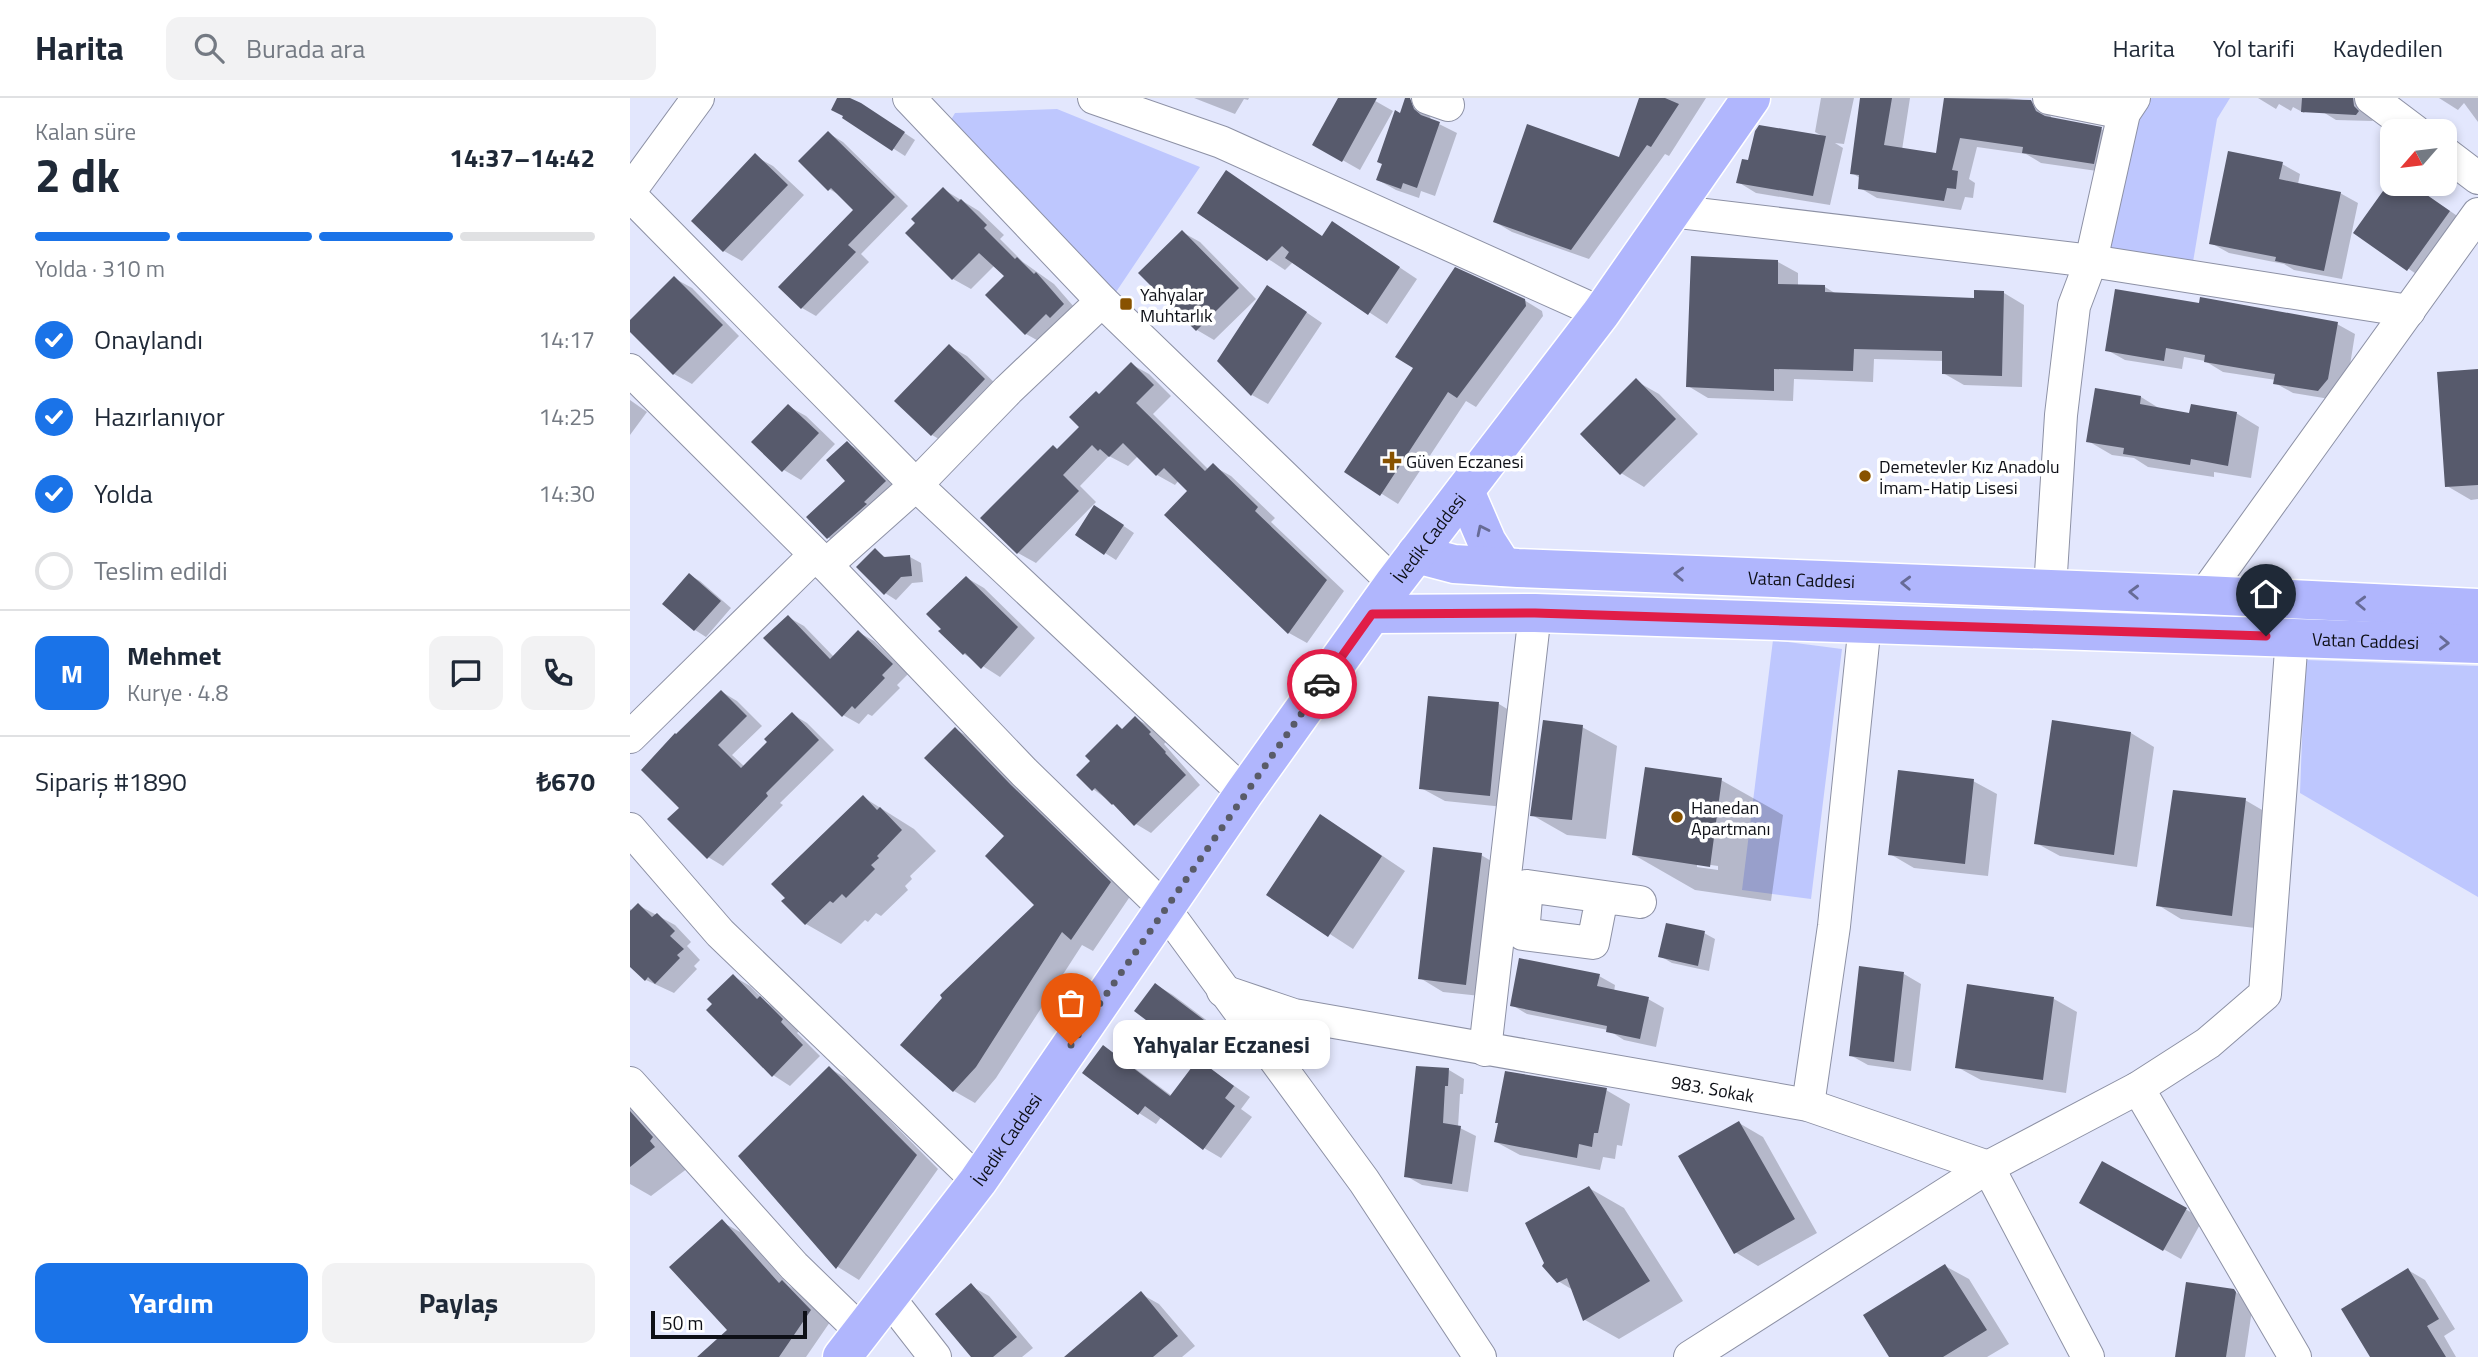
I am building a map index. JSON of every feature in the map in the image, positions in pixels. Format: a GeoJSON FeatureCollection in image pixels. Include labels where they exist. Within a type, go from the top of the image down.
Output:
{"type":"FeatureCollection","features":[{"type":"Feature","properties":{"kind":"main road","name":"İvedik Caddesi"},"geometry":{"type":"LineString","coordinates":[[852,1344],[978,1181],[1244,793],[1405,568],[1601,313],[1751,98]]}},
{"type":"Feature","properties":{"kind":"main road"},"geometry":{"type":"LineString","coordinates":[[1465,491],[1487,542],[1503,566]]}},
{"type":"Feature","properties":{"kind":"main road","name":"Vatan Caddesi"},"geometry":{"type":"LineString","coordinates":[[1405,568],[1454,564],[2478,608]]}},
{"type":"Feature","properties":{"kind":"main road","name":"Vatan Caddesi"},"geometry":{"type":"LineString","coordinates":[[1372,614],[1535,613],[2478,644]]}},
{"type":"Feature","properties":{"kind":"street"},"geometry":{"type":"LineString","coordinates":[[698,98],[630,193],[916,485],[1244,793]]}},
{"type":"Feature","properties":{"kind":"street"},"geometry":{"type":"LineString","coordinates":[[909,98],[1102,301],[1405,568]]}},
{"type":"Feature","properties":{"kind":"street"},"geometry":{"type":"LineString","coordinates":[[1094,98],[1221,142],[1601,313]]}},
{"type":"Feature","properties":{"kind":"street"},"geometry":{"type":"LineString","coordinates":[[2049,98],[2129,106],[2091,261],[2074,306],[2061,415],[2050,589]]}},
{"type":"Feature","properties":{"kind":"street"},"geometry":{"type":"LineString","coordinates":[[2371,98],[2399,119]]}},
{"type":"Feature","properties":{"kind":"street"},"geometry":{"type":"LineString","coordinates":[[2457,162],[2478,178]]}},
{"type":"Feature","properties":{"kind":"street"},"geometry":{"type":"LineString","coordinates":[[1671,211],[2091,261],[2409,311]]}},
{"type":"Feature","properties":{"kind":"street"},"geometry":{"type":"LineString","coordinates":[[2204,595],[2478,215]]}},
{"type":"Feature","properties":{"kind":"street"},"geometry":{"type":"LineString","coordinates":[[630,737],[820,560],[916,485],[1008,390],[1102,301]]}},
{"type":"Feature","properties":{"kind":"street"},"geometry":{"type":"LineString","coordinates":[[630,370],[820,560],[1024,772],[1164,908],[1364,1181],[1480,1357]]}},
{"type":"Feature","properties":{"kind":"street"},"geometry":{"type":"LineString","coordinates":[[1485,1050],[1535,613]]}},
{"type":"Feature","properties":{"kind":"street"},"geometry":{"type":"LineString","coordinates":[[1808,1105],[1834,926],[1865,623]]}},
{"type":"Feature","properties":{"kind":"street"},"geometry":{"type":"LineString","coordinates":[[1690,1357],[1988,1167],[2138,1088],[2208,1042],[2265,994],[2292,637]]}},
{"type":"Feature","properties":{"kind":"street"},"geometry":{"type":"LineString","coordinates":[[630,829],[720,933],[978,1181]]}},
{"type":"Feature","properties":{"kind":"street"},"geometry":{"type":"LineString","coordinates":[[1602,897],[1640,902]]}},
{"type":"Feature","properties":{"kind":"street","name":"983. Sokak"},"geometry":{"type":"LineString","coordinates":[[1223,991],[1294,1015],[1808,1105],[1988,1167]]}},
{"type":"Feature","properties":{"kind":"street"},"geometry":{"type":"LineString","coordinates":[[630,1083],[794,1266],[852,1344]]}},
{"type":"Feature","properties":{"kind":"street"},"geometry":{"type":"LineString","coordinates":[[2138,1088],[2295,1357]]}},
{"type":"Feature","properties":{"kind":"street"},"geometry":{"type":"LineString","coordinates":[[1988,1167],[2088,1357]]}},
{"type":"Feature","properties":{"kind":"street"},"geometry":{"type":"LineString","coordinates":[[889,1298],[935,1357]]}},
{"type":"Feature","properties":{"kind":"shaded area"},"geometry":{"type":"Polygon","coordinates":[[[2143,98],[2230,98],[2217,119],[2193,262],[2110,251],[2129,133],[2143,98]]]}},
{"type":"Feature","properties":{"kind":"shaded area"},"geometry":{"type":"Polygon","coordinates":[[[1057,109],[1200,167],[1116,292],[948,125],[955,113],[1057,109]]]}},
{"type":"Feature","properties":{"kind":"shaded area"},"geometry":{"type":"Polygon","coordinates":[[[1773,640],[1842,649],[1811,899],[1742,890],[1773,640]]]}},
{"type":"Feature","properties":{"kind":"shaded area"},"geometry":{"type":"Polygon","coordinates":[[[2305,660],[2478,666],[2478,897],[2300,793],[2305,660]]]}},
{"type":"Feature","properties":{"kind":"building"},"geometry":{"type":"Polygon","coordinates":[[[837,98],[850,98],[861,103],[905,132],[892,151],[831,110],[837,98]]]}},
{"type":"Feature","properties":{"kind":"building"},"geometry":{"type":"Polygon","coordinates":[[[1338,98],[1377,98],[1342,162],[1312,145],[1338,98]]]}},
{"type":"Feature","properties":{"kind":"building"},"geometry":{"type":"Polygon","coordinates":[[[1405,98],[1410,98],[1414,109],[1421,115],[1440,122],[1417,188],[1403,183],[1401,189],[1376,180],[1382,164],[1377,162],[1395,110],[1400,113],[1405,98]]]}},
{"type":"Feature","properties":{"kind":"building"},"geometry":{"type":"Polygon","coordinates":[[[1639,98],[1665,98],[1679,104],[1651,147],[1647,145],[1571,250],[1493,222],[1527,124],[1619,157],[1639,98]]]}},
{"type":"Feature","properties":{"kind":"building"},"geometry":{"type":"Polygon","coordinates":[[[1860,98],[1892,98],[1884,145],[1936,153],[1944,98],[2031,100],[2036,111],[2045,116],[2102,127],[2094,164],[2022,153],[2023,147],[1960,138],[1952,170],[1958,171],[1956,189],[1947,188],[1944,201],[1858,189],[1859,175],[1850,174],[1860,98]]]}},
{"type":"Feature","properties":{"kind":"building"},"geometry":{"type":"Polygon","coordinates":[[[2302,98],[2353,98],[2354,106],[2359,111],[2356,115],[2301,112],[2302,98]]]}},
{"type":"Feature","properties":{"kind":"building"},"geometry":{"type":"Polygon","coordinates":[[[1759,125],[1826,136],[1813,196],[1736,183],[1742,159],[1748,160],[1759,125]]]}},
{"type":"Feature","properties":{"kind":"building"},"geometry":{"type":"Polygon","coordinates":[[[828,131],[895,197],[848,245],[856,252],[801,309],[778,287],[853,210],[831,188],[828,191],[798,161],[828,131]]]}},
{"type":"Feature","properties":{"kind":"building"},"geometry":{"type":"Polygon","coordinates":[[[2228,151],[2283,162],[2279,179],[2341,192],[2324,271],[2275,261],[2276,257],[2209,244],[2228,151]]]}},
{"type":"Feature","properties":{"kind":"building"},"geometry":{"type":"Polygon","coordinates":[[[755,153],[788,185],[723,252],[691,221],[755,153]]]}},
{"type":"Feature","properties":{"kind":"building"},"geometry":{"type":"Polygon","coordinates":[[[1226,170],[1322,236],[1332,221],[1400,267],[1368,315],[1285,258],[1289,252],[1282,246],[1267,261],[1197,213],[1226,170]]]}},
{"type":"Feature","properties":{"kind":"building"},"geometry":{"type":"Polygon","coordinates":[[[943,187],[958,202],[961,199],[987,225],[984,228],[1015,259],[1017,257],[1034,274],[1036,272],[1064,304],[1050,318],[1046,314],[1025,335],[985,295],[1004,276],[979,253],[952,280],[905,233],[915,223],[911,219],[943,187]]]}},
{"type":"Feature","properties":{"kind":"building"},"geometry":{"type":"Polygon","coordinates":[[[2380,195],[2428,196],[2450,211],[2407,271],[2353,233],[2380,195]]]}},
{"type":"Feature","properties":{"kind":"building"},"geometry":{"type":"Polygon","coordinates":[[[1182,230],[1239,288],[1196,331],[1138,273],[1182,230]]]}},
{"type":"Feature","properties":{"kind":"building"},"geometry":{"type":"Polygon","coordinates":[[[1691,256],[1778,260],[1778,284],[1825,285],[1825,292],[1974,298],[1974,290],[2004,291],[2002,376],[1942,374],[1942,351],[1854,349],[1853,371],[1774,369],[1774,391],[1686,387],[1691,256]]]}},
{"type":"Feature","properties":{"kind":"building"},"geometry":{"type":"Polygon","coordinates":[[[1455,267],[1525,299],[1526,306],[1457,398],[1448,392],[1380,496],[1344,472],[1413,368],[1395,357],[1455,267]]]}},
{"type":"Feature","properties":{"kind":"building"},"geometry":{"type":"Polygon","coordinates":[[[674,276],[723,325],[673,375],[630,332],[630,320],[674,276]]]}},
{"type":"Feature","properties":{"kind":"building"},"geometry":{"type":"Polygon","coordinates":[[[1267,285],[1307,312],[1251,396],[1217,361],[1267,285]]]}},
{"type":"Feature","properties":{"kind":"building"},"geometry":{"type":"Polygon","coordinates":[[[2115,289],[2199,303],[2200,297],[2338,322],[2328,379],[2318,391],[2273,384],[2275,374],[2204,362],[2205,355],[2166,348],[2164,361],[2105,351],[2115,289]]]}},
{"type":"Feature","properties":{"kind":"building"},"geometry":{"type":"Polygon","coordinates":[[[949,344],[985,379],[931,436],[894,401],[949,344]]]}},
{"type":"Feature","properties":{"kind":"building"},"geometry":{"type":"Polygon","coordinates":[[[1131,362],[1154,385],[1136,403],[1205,471],[1213,463],[1258,507],[1255,511],[1327,580],[1288,634],[1164,515],[1187,491],[1164,468],[1156,476],[1123,443],[1109,457],[1092,445],[1063,475],[1079,491],[1017,554],[980,518],[1053,445],[1057,449],[1079,427],[1069,417],[1096,391],[1099,394],[1131,362]]]}},
{"type":"Feature","properties":{"kind":"building"},"geometry":{"type":"Polygon","coordinates":[[[2478,369],[2478,485],[2445,487],[2437,372],[2478,369]]]}},
{"type":"Feature","properties":{"kind":"building"},"geometry":{"type":"Polygon","coordinates":[[[1636,378],[1676,419],[1620,475],[1580,434],[1636,378]]]}},
{"type":"Feature","properties":{"kind":"building"},"geometry":{"type":"Polygon","coordinates":[[[2095,388],[2141,396],[2140,404],[2189,413],[2191,404],[2237,412],[2228,466],[2191,459],[2190,465],[2123,454],[2124,448],[2086,442],[2095,388]]]}},
{"type":"Feature","properties":{"kind":"building"},"geometry":{"type":"Polygon","coordinates":[[[788,404],[819,433],[782,472],[751,442],[788,404]]]}},
{"type":"Feature","properties":{"kind":"building"},"geometry":{"type":"Polygon","coordinates":[[[847,441],[886,481],[864,502],[867,504],[827,539],[806,517],[845,481],[826,460],[847,441]]]}},
{"type":"Feature","properties":{"kind":"building"},"geometry":{"type":"Polygon","coordinates":[[[1094,505],[1124,525],[1104,555],[1075,535],[1094,505]]]}},
{"type":"Feature","properties":{"kind":"building"},"geometry":{"type":"Polygon","coordinates":[[[875,548],[884,557],[910,555],[912,576],[901,577],[884,595],[856,567],[875,548]]]}},
{"type":"Feature","properties":{"kind":"building"},"geometry":{"type":"Polygon","coordinates":[[[689,573],[721,601],[694,631],[662,604],[689,573]]]}},
{"type":"Feature","properties":{"kind":"building"},"geometry":{"type":"Polygon","coordinates":[[[966,576],[1018,627],[981,669],[938,631],[941,629],[926,614],[966,576]]]}},
{"type":"Feature","properties":{"kind":"building"},"geometry":{"type":"Polygon","coordinates":[[[788,615],[830,659],[858,630],[893,664],[882,675],[885,678],[855,709],[852,706],[842,717],[763,638],[788,615]]]}},
{"type":"Feature","properties":{"kind":"building"},"geometry":{"type":"Polygon","coordinates":[[[721,690],[747,716],[718,745],[741,768],[767,742],[764,739],[792,712],[819,740],[766,793],[768,796],[707,859],[667,819],[679,808],[641,770],[675,733],[721,690]]]}},
{"type":"Feature","properties":{"kind":"building"},"geometry":{"type":"Polygon","coordinates":[[[1428,696],[1499,702],[1490,796],[1419,789],[1428,696]]]}},
{"type":"Feature","properties":{"kind":"building"},"geometry":{"type":"Polygon","coordinates":[[[1135,716],[1186,775],[1134,826],[1095,788],[1092,791],[1076,775],[1090,761],[1085,756],[1117,724],[1122,729],[1135,716]]]}},
{"type":"Feature","properties":{"kind":"building"},"geometry":{"type":"Polygon","coordinates":[[[1543,720],[1583,725],[1572,820],[1530,816],[1543,720]]]}},
{"type":"Feature","properties":{"kind":"building"},"geometry":{"type":"Polygon","coordinates":[[[2052,720],[2131,732],[2114,855],[2034,844],[2052,720]]]}},
{"type":"Feature","properties":{"kind":"building"},"geometry":{"type":"Polygon","coordinates":[[[955,727],[1111,882],[1071,940],[1062,932],[976,1067],[953,1092],[900,1045],[942,998],[940,995],[1034,905],[985,856],[1004,836],[924,758],[955,727]]]}},
{"type":"Feature","properties":{"kind":"building","name":"Hanedan Apartmanı"},"geometry":{"type":"Polygon","coordinates":[[[1645,767],[1722,778],[1710,867],[1632,855],[1645,767]]]}},
{"type":"Feature","properties":{"kind":"building"},"geometry":{"type":"Polygon","coordinates":[[[1898,770],[1974,779],[1965,864],[1888,855],[1898,770]]]}},
{"type":"Feature","properties":{"kind":"building"},"geometry":{"type":"Polygon","coordinates":[[[2173,790],[2246,798],[2232,916],[2156,906],[2173,790]]]}},
{"type":"Feature","properties":{"kind":"building"},"geometry":{"type":"Polygon","coordinates":[[[863,795],[877,810],[880,807],[902,830],[877,856],[879,858],[871,865],[875,869],[846,898],[842,894],[833,903],[830,901],[805,925],[781,901],[785,898],[771,884],[863,795]]]}},
{"type":"Feature","properties":{"kind":"building"},"geometry":{"type":"Polygon","coordinates":[[[1320,814],[1382,856],[1328,937],[1266,895],[1320,814]]]}},
{"type":"Feature","properties":{"kind":"building"},"geometry":{"type":"Polygon","coordinates":[[[1433,847],[1482,853],[1466,985],[1418,979],[1433,847]]]}},
{"type":"Feature","properties":{"kind":"building"},"geometry":{"type":"Polygon","coordinates":[[[638,903],[652,917],[657,913],[675,931],[670,936],[684,949],[677,955],[680,958],[655,984],[648,977],[645,981],[630,967],[630,911],[638,903]]]}},
{"type":"Feature","properties":{"kind":"building"},"geometry":{"type":"Polygon","coordinates":[[[1666,923],[1705,931],[1698,966],[1658,957],[1666,923]]]}},
{"type":"Feature","properties":{"kind":"building"},"geometry":{"type":"Polygon","coordinates":[[[1519,958],[1600,974],[1597,986],[1649,997],[1640,1039],[1606,1032],[1607,1026],[1510,1006],[1519,958]]]}},
{"type":"Feature","properties":{"kind":"building"},"geometry":{"type":"Polygon","coordinates":[[[1859,966],[1904,972],[1894,1062],[1849,1056],[1859,966]]]}},
{"type":"Feature","properties":{"kind":"building"},"geometry":{"type":"Polygon","coordinates":[[[733,974],[757,999],[760,996],[783,1019],[781,1022],[803,1045],[772,1077],[706,1010],[712,1004],[707,999],[733,974]]]}},
{"type":"Feature","properties":{"kind":"building"},"geometry":{"type":"Polygon","coordinates":[[[1155,983],[1204,1020],[1183,1048],[1134,1011],[1155,983]]]}},
{"type":"Feature","properties":{"kind":"building"},"geometry":{"type":"Polygon","coordinates":[[[1967,984],[2054,997],[2043,1080],[1955,1068],[1967,984]]]}},
{"type":"Feature","properties":{"kind":"building"},"geometry":{"type":"Polygon","coordinates":[[[1103,1045],[1170,1096],[1198,1059],[1234,1086],[1225,1098],[1235,1106],[1203,1150],[1145,1106],[1138,1115],[1082,1073],[1103,1045]]]}},
{"type":"Feature","properties":{"kind":"building"},"geometry":{"type":"Polygon","coordinates":[[[829,1066],[917,1155],[836,1269],[738,1156],[829,1066]]]}},
{"type":"Feature","properties":{"kind":"building"},"geometry":{"type":"Polygon","coordinates":[[[1416,1066],[1449,1068],[1443,1123],[1461,1126],[1452,1184],[1404,1177],[1416,1066]]]}},
{"type":"Feature","properties":{"kind":"building"},"geometry":{"type":"Polygon","coordinates":[[[1505,1071],[1607,1088],[1598,1133],[1594,1133],[1592,1147],[1579,1144],[1577,1158],[1494,1142],[1505,1071]]]}},
{"type":"Feature","properties":{"kind":"building"},"geometry":{"type":"Polygon","coordinates":[[[630,1111],[653,1137],[650,1141],[655,1147],[630,1167],[630,1111]]]}},
{"type":"Feature","properties":{"kind":"building"},"geometry":{"type":"Polygon","coordinates":[[[1739,1121],[1795,1219],[1734,1254],[1678,1156],[1739,1121]]]}},
{"type":"Feature","properties":{"kind":"building"},"geometry":{"type":"Polygon","coordinates":[[[2102,1161],[2187,1208],[2163,1251],[2079,1203],[2102,1161]]]}},
{"type":"Feature","properties":{"kind":"building"},"geometry":{"type":"Polygon","coordinates":[[[1589,1186],[1650,1281],[1583,1321],[1567,1278],[1557,1283],[1542,1266],[1544,1263],[1525,1223],[1589,1186]]]}},
{"type":"Feature","properties":{"kind":"building"},"geometry":{"type":"Polygon","coordinates":[[[722,1219],[779,1283],[782,1280],[811,1310],[779,1357],[697,1357],[727,1330],[669,1267],[722,1219]]]}},
{"type":"Feature","properties":{"kind":"building"},"geometry":{"type":"Polygon","coordinates":[[[1945,1264],[1987,1330],[1943,1357],[1889,1357],[1863,1315],[1945,1264]]]}},
{"type":"Feature","properties":{"kind":"building"},"geometry":{"type":"Polygon","coordinates":[[[2408,1268],[2439,1319],[2427,1326],[2446,1357],[2370,1357],[2341,1309],[2408,1268]]]}},
{"type":"Feature","properties":{"kind":"building"},"geometry":{"type":"Polygon","coordinates":[[[2186,1282],[2234,1289],[2236,1292],[2226,1357],[2175,1357],[2186,1282]]]}},
{"type":"Feature","properties":{"kind":"building"},"geometry":{"type":"Polygon","coordinates":[[[971,1283],[1017,1337],[993,1357],[971,1357],[935,1314],[971,1283]]]}},
{"type":"Feature","properties":{"kind":"building"},"geometry":{"type":"Polygon","coordinates":[[[1141,1291],[1178,1336],[1153,1357],[1064,1357],[1141,1291]]]}},
{"type":"Feature","properties":{"kind":"way so far"},"geometry":{"type":"LineString","coordinates":[[1071,1045],[1322,684]]}},
{"type":"Feature","properties":{"kind":"place","name":"Yahyalar Muhtarlık"},"geometry":{"type":"Point","coordinates":[1126,304]}},
{"type":"Feature","properties":{"kind":"place","name":"Güven Eczanesi"},"geometry":{"type":"Point","coordinates":[1392,461]}},
{"type":"Feature","properties":{"kind":"place","name":"Demetevler Kız Anadolu İmam-Hatip Lisesi"},"geometry":{"type":"Point","coordinates":[1865,476]}},
{"type":"Feature","properties":{"kind":"place","name":"Hanedan Apartmanı"},"geometry":{"type":"Point","coordinates":[1677,817]}},
{"type":"Feature","properties":{"kind":"place","name":"Yahyalar Eczanesi"},"geometry":{"type":"Point","coordinates":[1071,1045]}},
{"type":"Feature","properties":{"kind":"route"},"geometry":{"type":"LineString","coordinates":[[1322,684],[1372,614],[1535,613],[2266,636]]}}]}
